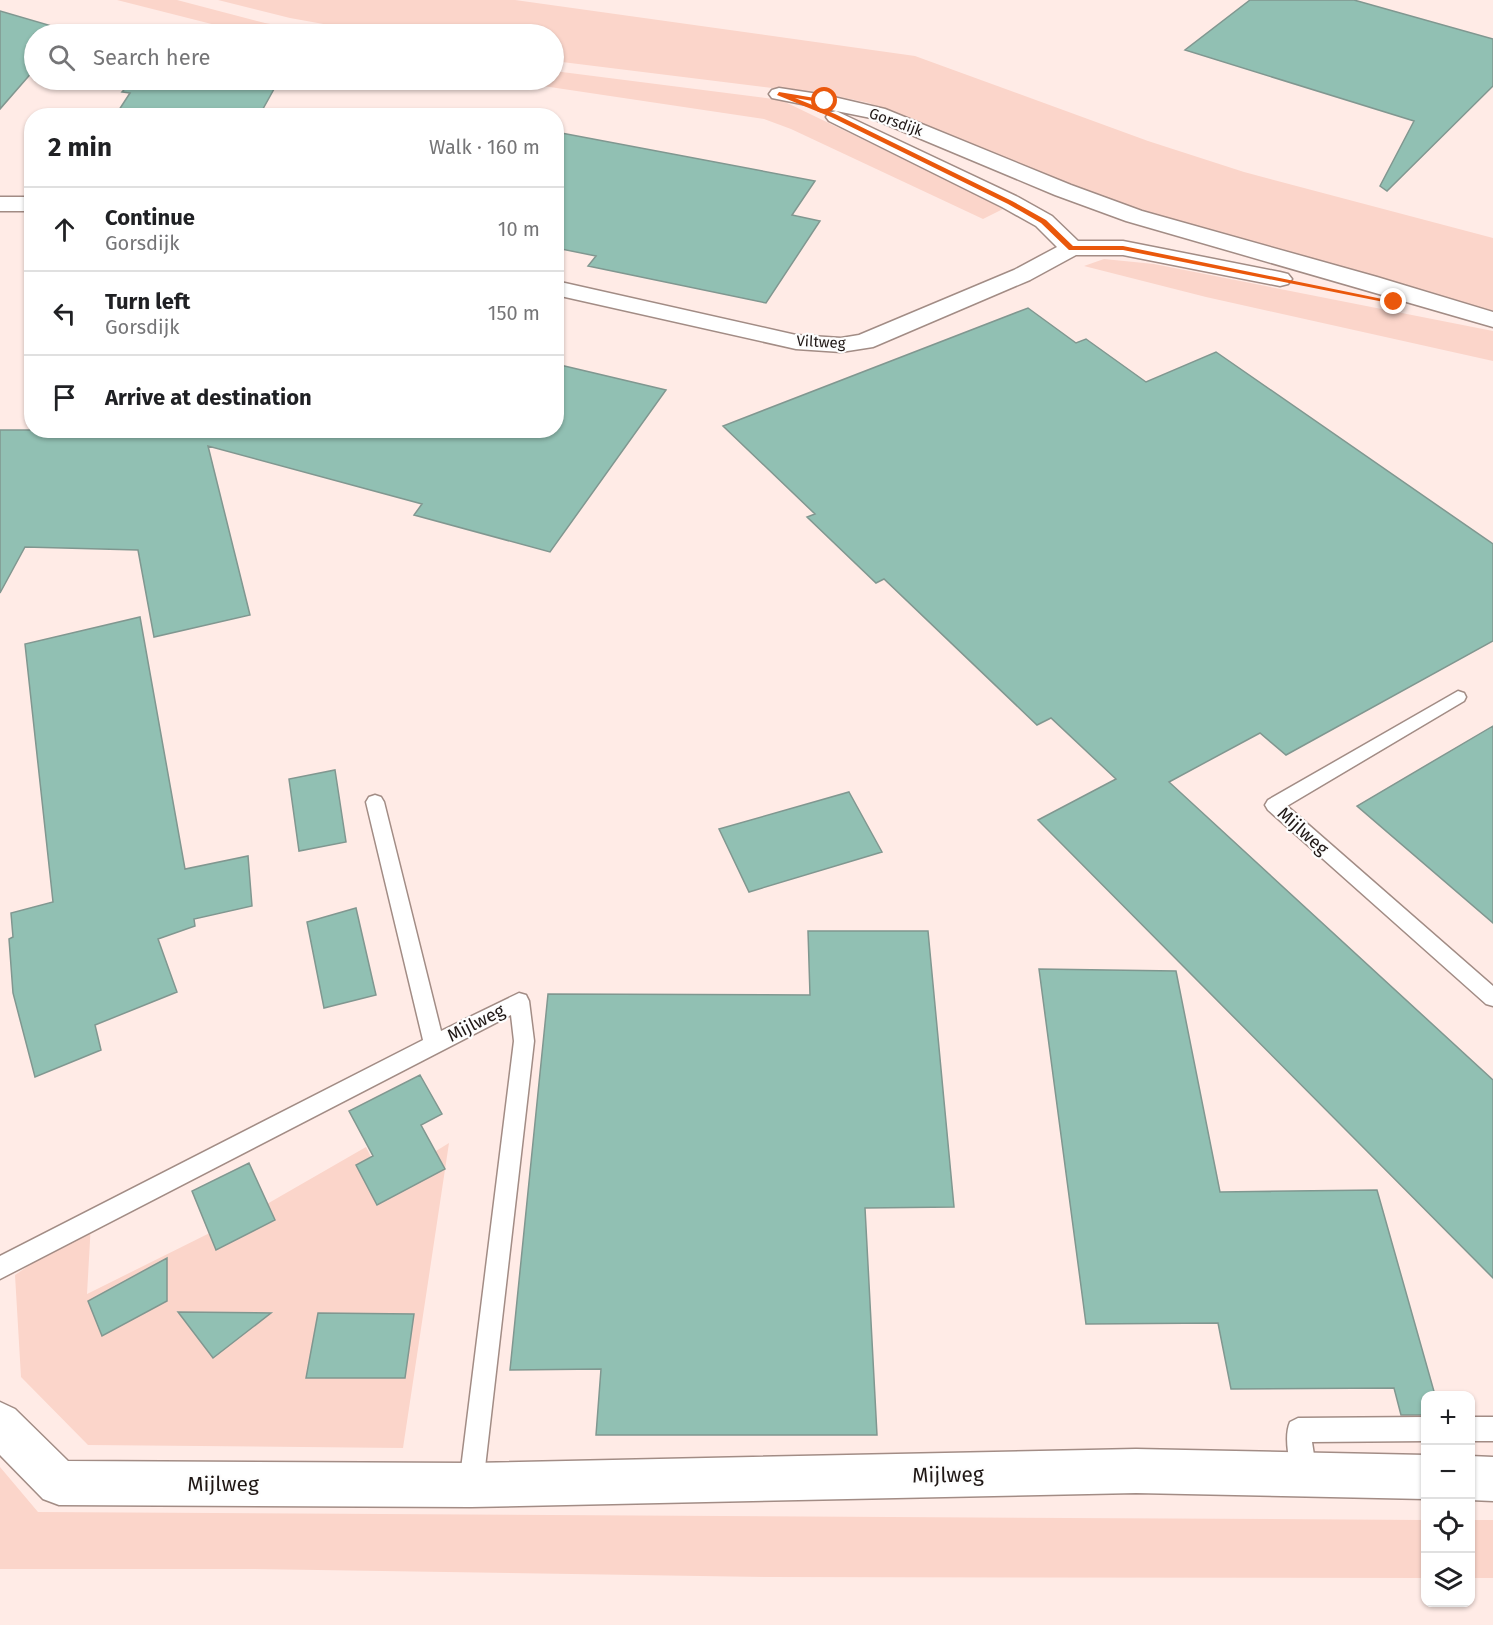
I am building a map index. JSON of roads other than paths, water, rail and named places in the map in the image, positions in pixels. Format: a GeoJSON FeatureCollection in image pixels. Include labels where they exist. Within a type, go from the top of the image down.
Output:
{"type":"FeatureCollection","features":[{"type":"Feature","properties":{"kind":"street","name":"Gorsdijk"},"geometry":{"type":"LineString","coordinates":[[779,94],[878,113],[1063,190],[1134,216],[1369,282],[1485,318],[1123,248],[1072,248],[1044,222],[1010,202],[833,116],[779,94]]}},
{"type":"Feature","properties":{"kind":"street"},"geometry":{"type":"LineString","coordinates":[[0,204],[24,204]]}},
{"type":"Feature","properties":{"kind":"street","name":"Viltweg"},"geometry":{"type":"LineString","coordinates":[[564,290],[796,342],[841,345],[864,342],[1022,275],[1072,248]]}},
{"type":"Feature","properties":{"kind":"street","name":"Mijlweg"},"geometry":{"type":"LineString","coordinates":[[0,1424],[59,1483],[471,1485],[1136,1472],[1421,1477]]}},
{"type":"Feature","properties":{"kind":"street"},"geometry":{"type":"LineString","coordinates":[[1475,1478],[1493,1479]]}},
{"type":"Feature","properties":{"kind":"lane","name":"Mijlweg"},"geometry":{"type":"LineString","coordinates":[[1458,697],[1274,805],[1493,998]]}},
{"type":"Feature","properties":{"kind":"lane"},"geometry":{"type":"LineString","coordinates":[[375,802],[434,1044]]}},
{"type":"Feature","properties":{"kind":"lane","name":"Mijlweg"},"geometry":{"type":"LineString","coordinates":[[0,1268],[519,1001],[524,1041],[471,1485]]}},
{"type":"Feature","properties":{"kind":"lane"},"geometry":{"type":"LineString","coordinates":[[1305,1475],[1298,1430],[1421,1429]]}},
{"type":"Feature","properties":{"kind":"lane"},"geometry":{"type":"LineString","coordinates":[[1475,1429],[1493,1429]]}}]}
